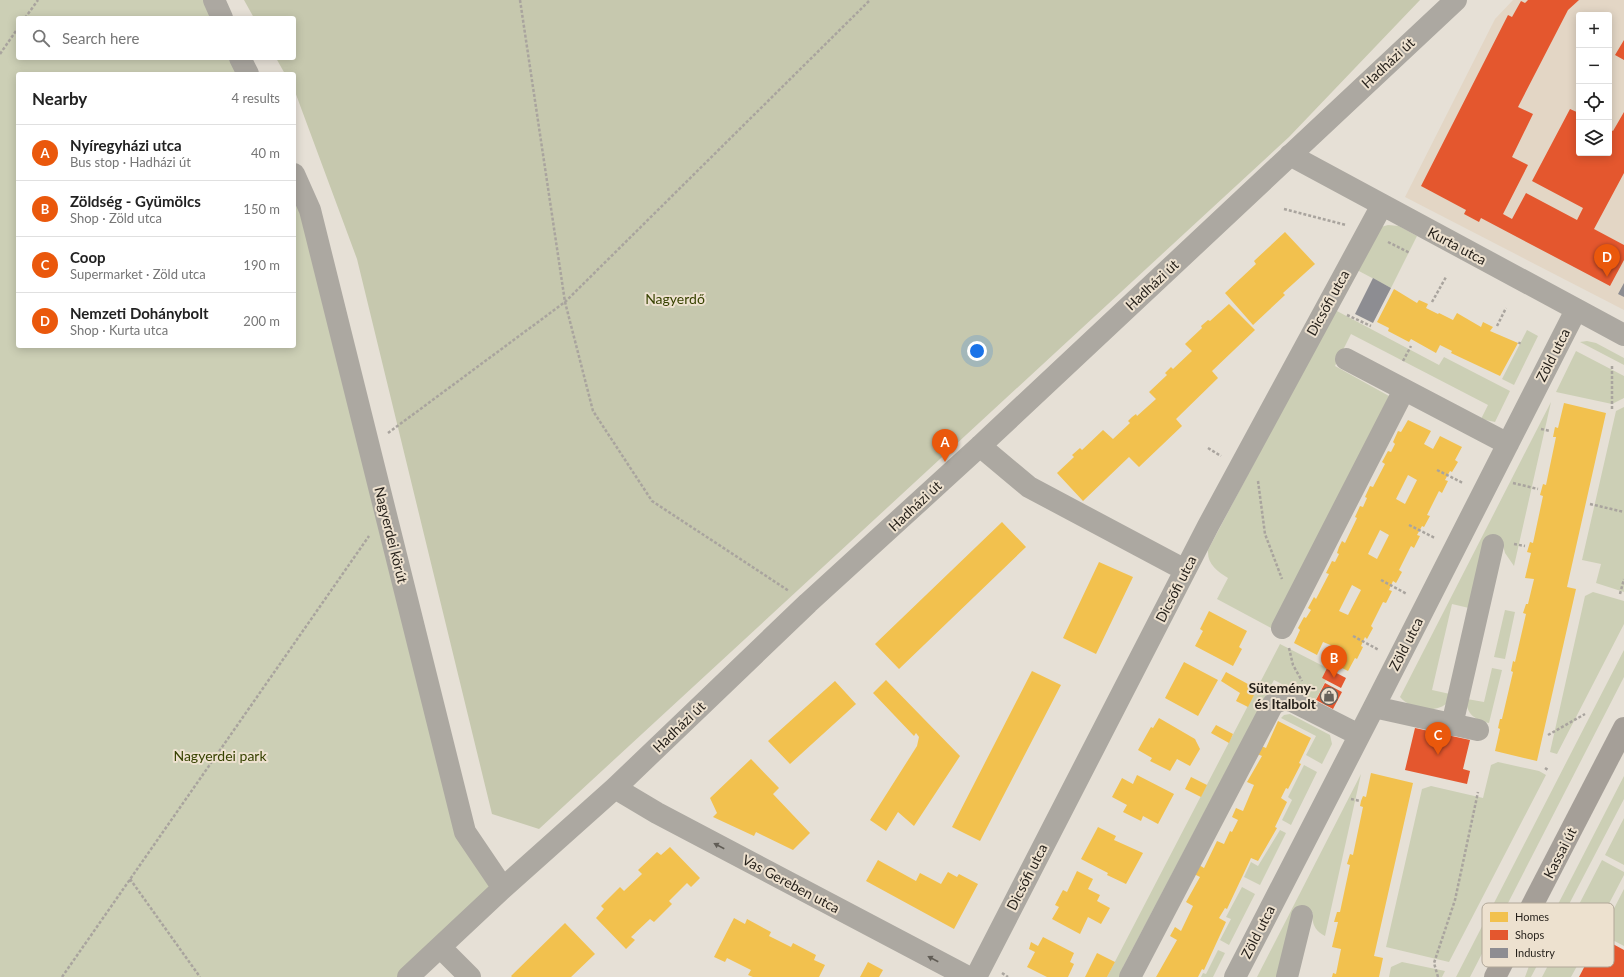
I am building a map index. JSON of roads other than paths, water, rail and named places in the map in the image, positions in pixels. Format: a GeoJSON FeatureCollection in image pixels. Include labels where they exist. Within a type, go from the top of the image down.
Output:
{"type":"FeatureCollection","features":[{"type":"Feature","properties":{"kind":"main road","name":"Kassai út"},"geometry":{"type":"LineString","coordinates":[[1533,903],[1624,728]]}},
{"type":"Feature","properties":{"kind":"main road","name":"Kassai út"},"geometry":{"type":"LineString","coordinates":[[1495,977],[1500,967]]}},
{"type":"Feature","properties":{"kind":"street"},"geometry":{"type":"LineString","coordinates":[[214,0],[221,16]]}},
{"type":"Feature","properties":{"kind":"street","name":"Hadházi út"},"geometry":{"type":"LineString","coordinates":[[408,977],[441,948],[503,888],[615,788],[808,603],[980,446],[1456,0]]}},
{"type":"Feature","properties":{"kind":"street"},"geometry":{"type":"LineString","coordinates":[[241,60],[247,72]]}},
{"type":"Feature","properties":{"kind":"street","name":"Kurta utca"},"geometry":{"type":"LineString","coordinates":[[1290,155],[1624,335]]}},
{"type":"Feature","properties":{"kind":"street","name":"Nagyerdei körút"},"geometry":{"type":"LineString","coordinates":[[296,178],[310,210],[465,832],[503,888]]}},
{"type":"Feature","properties":{"kind":"street","name":"Dicsőfi utca"},"geometry":{"type":"LineString","coordinates":[[976,977],[1185,570],[1382,205]]}},
{"type":"Feature","properties":{"kind":"street","name":"Zöld utca"},"geometry":{"type":"LineString","coordinates":[[1235,977],[1576,310]]}},
{"type":"Feature","properties":{"kind":"street"},"geometry":{"type":"LineString","coordinates":[[1346,359],[1508,444]]}},
{"type":"Feature","properties":{"kind":"street"},"geometry":{"type":"LineString","coordinates":[[1282,628],[1404,390]]}},
{"type":"Feature","properties":{"kind":"street"},"geometry":{"type":"LineString","coordinates":[[980,446],[1029,487],[1185,570]]}},
{"type":"Feature","properties":{"kind":"street"},"geometry":{"type":"LineString","coordinates":[[1452,724],[1493,545]]}},
{"type":"Feature","properties":{"kind":"street"},"geometry":{"type":"LineString","coordinates":[[1130,977],[1273,704],[1284,699],[1292,700],[1359,735]]}},
{"type":"Feature","properties":{"kind":"street"},"geometry":{"type":"LineString","coordinates":[[1374,707],[1478,730]]}},
{"type":"Feature","properties":{"kind":"street","name":"Vas Gereben utca"},"geometry":{"type":"LineString","coordinates":[[615,788],[657,813],[968,977]]}},
{"type":"Feature","properties":{"kind":"street"},"geometry":{"type":"LineString","coordinates":[[1287,977],[1302,916]]}},
{"type":"Feature","properties":{"kind":"street"},"geometry":{"type":"LineString","coordinates":[[441,948],[470,977]]}},
{"type":"Feature","properties":{"kind":"place","name":"Nemzeti Dohánybolt"},"geometry":{"type":"Point","coordinates":[1607,277]}},
{"type":"Feature","properties":{"kind":"place","name":"Nyíregyházi utca"},"geometry":{"type":"Point","coordinates":[945,462]}},
{"type":"Feature","properties":{"kind":"place","name":"Zöldség - Gyümölcs"},"geometry":{"type":"Point","coordinates":[1334,678]}},
{"type":"Feature","properties":{"kind":"place","name":"Sütemény- és Italbolt"},"geometry":{"type":"Point","coordinates":[1329,696]}},
{"type":"Feature","properties":{"kind":"place","name":"Coop"},"geometry":{"type":"Point","coordinates":[1438,755]}},
{"type":"Feature","properties":{"kind":"park label","name":"Nagyerdő"},"geometry":{"type":"Point","coordinates":[675,299]}},
{"type":"Feature","properties":{"kind":"park label","name":"Nagyerdei park"},"geometry":{"type":"Point","coordinates":[220,756]}}]}
